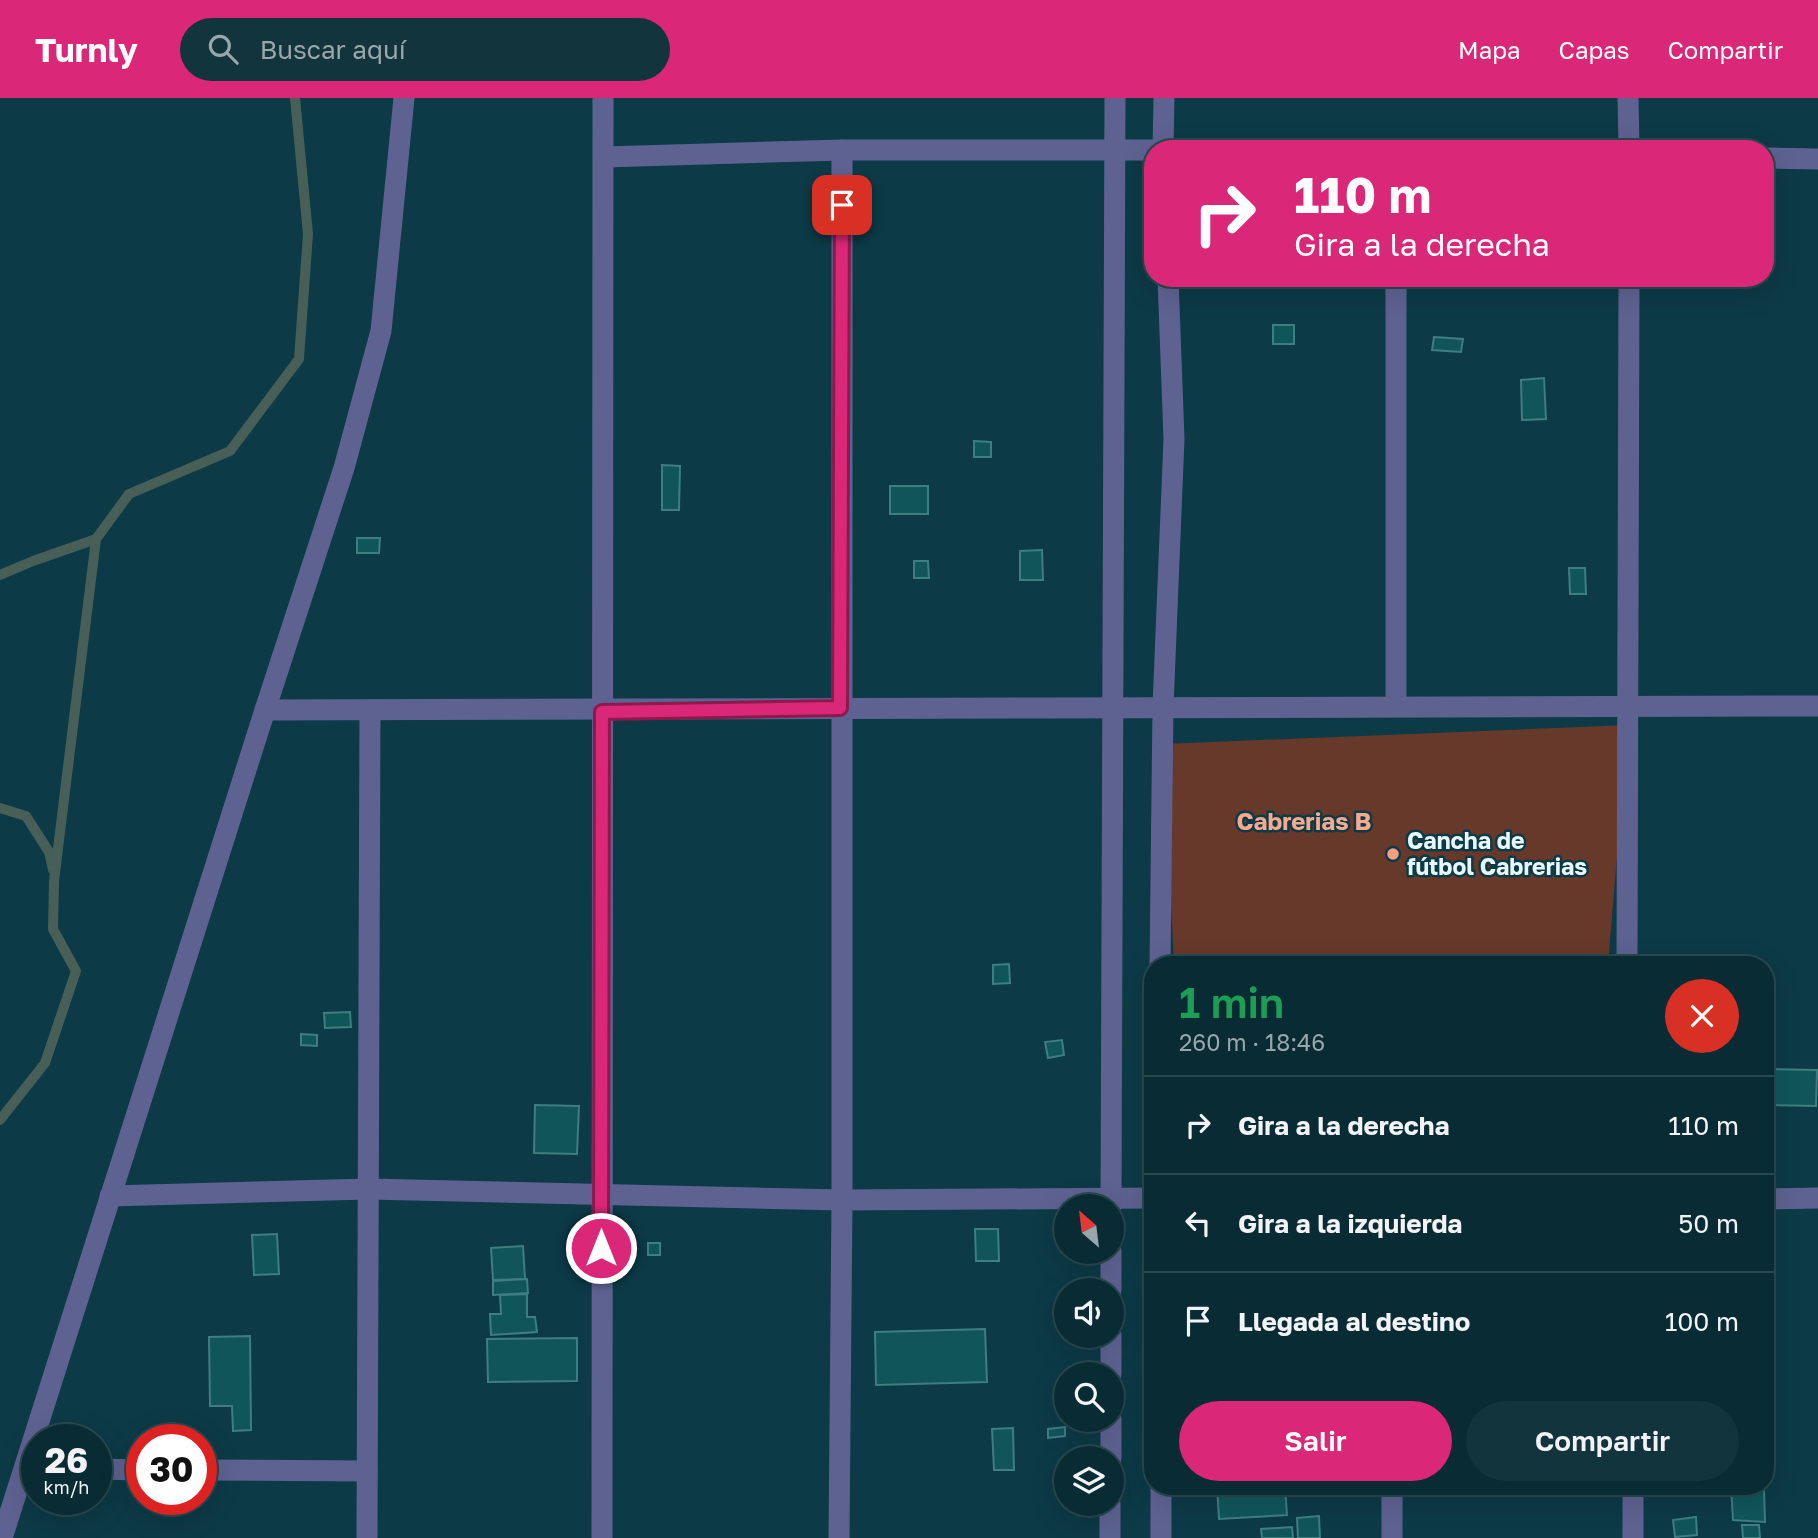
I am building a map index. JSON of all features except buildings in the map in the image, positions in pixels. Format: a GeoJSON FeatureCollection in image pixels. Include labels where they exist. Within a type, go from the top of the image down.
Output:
{"type":"FeatureCollection","features":[{"type":"Feature","properties":{"kind":"street"},"geometry":{"type":"LineString","coordinates":[[43,1424],[110,1196],[344,468],[381,331],[404,98]]}},
{"type":"Feature","properties":{"kind":"street"},"geometry":{"type":"LineString","coordinates":[[602,1538],[603,98]]}},
{"type":"Feature","properties":{"kind":"street"},"geometry":{"type":"LineString","coordinates":[[1111,1194],[1115,98]]}},
{"type":"Feature","properties":{"kind":"street"},"geometry":{"type":"LineString","coordinates":[[1163,140],[1164,98]]}},
{"type":"Feature","properties":{"kind":"street"},"geometry":{"type":"LineString","coordinates":[[1628,98],[1629,140]]}},
{"type":"Feature","properties":{"kind":"street"},"geometry":{"type":"LineString","coordinates":[[604,157],[842,150],[1144,150]]}},
{"type":"Feature","properties":{"kind":"street"},"geometry":{"type":"LineString","coordinates":[[839,1538],[842,1200],[842,150]]}},
{"type":"Feature","properties":{"kind":"street"},"geometry":{"type":"LineString","coordinates":[[1774,158],[1818,159]]}},
{"type":"Feature","properties":{"kind":"street"},"geometry":{"type":"LineString","coordinates":[[1160,956],[1163,708],[1174,439],[1168,287]]}},
{"type":"Feature","properties":{"kind":"street"},"geometry":{"type":"LineString","coordinates":[[1396,287],[1396,705]]}},
{"type":"Feature","properties":{"kind":"street"},"geometry":{"type":"LineString","coordinates":[[1628,956],[1629,287]]}},
{"type":"Feature","properties":{"kind":"street"},"geometry":{"type":"LineString","coordinates":[[265,710],[602,712],[1112,706],[1818,706]]}},
{"type":"Feature","properties":{"kind":"street"},"geometry":{"type":"LineString","coordinates":[[368,1538],[370,710]]}},
{"type":"Feature","properties":{"kind":"street"},"geometry":{"type":"LineString","coordinates":[[110,1196],[368,1189],[601,1196],[1054,1202]]}},
{"type":"Feature","properties":{"kind":"street"},"geometry":{"type":"LineString","coordinates":[[1774,1199],[1818,1198]]}},
{"type":"Feature","properties":{"kind":"street"},"geometry":{"type":"LineString","coordinates":[[1124,1201],[1144,1199]]}},
{"type":"Feature","properties":{"kind":"street"},"geometry":{"type":"LineString","coordinates":[[217,1470],[367,1471]]}},
{"type":"Feature","properties":{"kind":"street"},"geometry":{"type":"LineString","coordinates":[[2,1538],[21,1491]]}},
{"type":"Feature","properties":{"kind":"street"},"geometry":{"type":"LineString","coordinates":[[1161,1495],[1161,1538]]}},
{"type":"Feature","properties":{"kind":"street"},"geometry":{"type":"LineString","coordinates":[[1392,1495],[1392,1538]]}},
{"type":"Feature","properties":{"kind":"street"},"geometry":{"type":"LineString","coordinates":[[1633,1495],[1633,1538]]}},
{"type":"Feature","properties":{"kind":"street"},"geometry":{"type":"LineString","coordinates":[[1110,1538],[1111,1516]]}},
{"type":"Feature","properties":{"kind":"shaded area","name":"Cancha de fútbol Cabrerias"},"geometry":{"type":"Polygon","coordinates":[[[1628,725],[1609,956],[1174,956],[1163,744],[1628,725]]]}},
{"type":"Feature","properties":{"kind":"waterway"},"geometry":{"type":"LineString","coordinates":[[0,1120],[45,1063],[76,971],[53,929],[54,881],[96,539],[129,494],[230,451],[299,359],[308,234],[295,98]]}},
{"type":"Feature","properties":{"kind":"waterway"},"geometry":{"type":"LineString","coordinates":[[0,575],[96,539]]}},
{"type":"Feature","properties":{"kind":"waterway"},"geometry":{"type":"LineString","coordinates":[[0,808],[26,816],[49,852],[53,870]]}},
{"type":"Feature","properties":{"kind":"place","name":"Cancha de fútbol Cabrerias"},"geometry":{"type":"Point","coordinates":[1393,854]}},
{"type":"Feature","properties":{"kind":"district","name":"Cabrerias B"},"geometry":{"type":"Point","coordinates":[1304,822]}},
{"type":"Feature","properties":{"kind":"route"},"geometry":{"type":"LineString","coordinates":[[601,1248],[602,712],[840,708],[842,205]]}}]}
